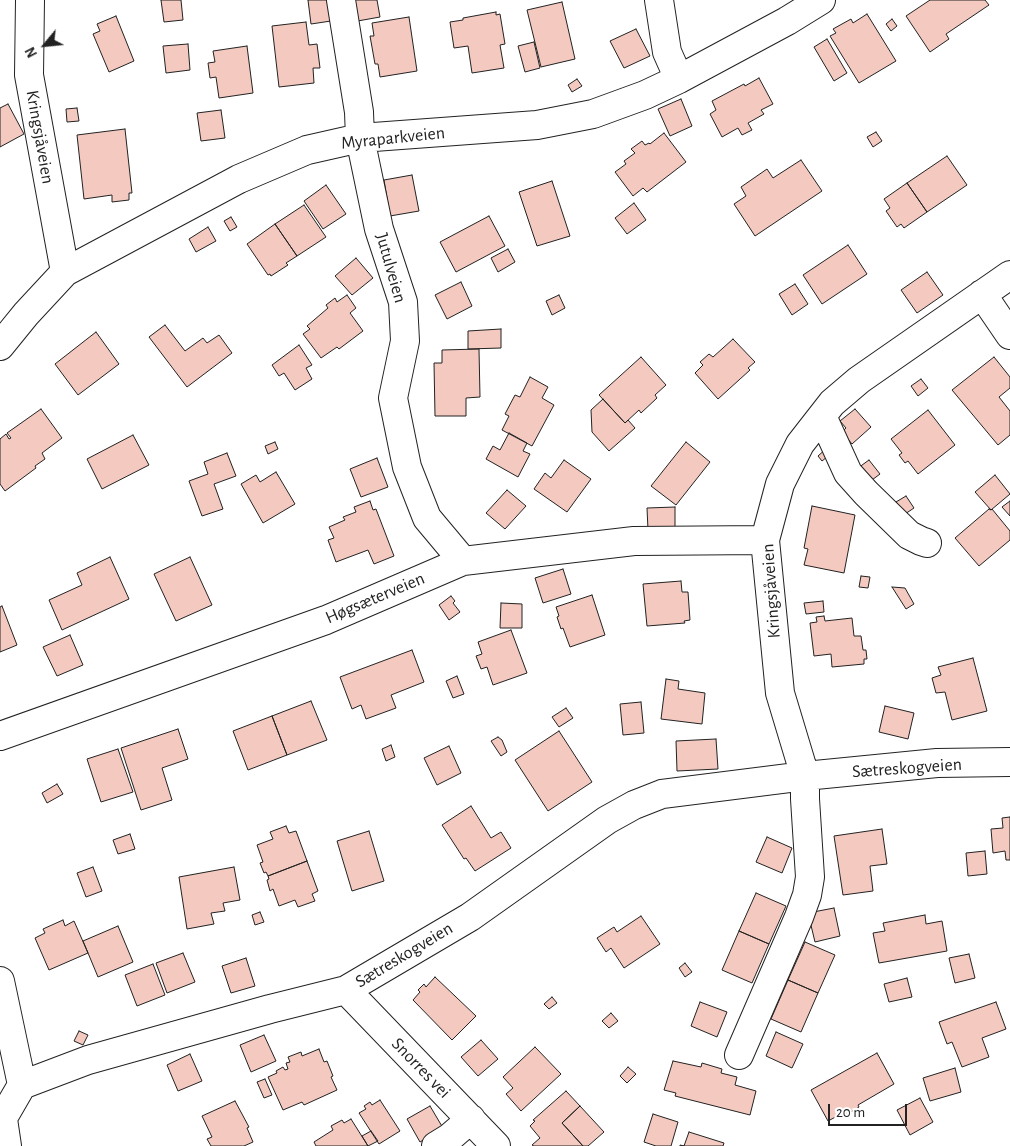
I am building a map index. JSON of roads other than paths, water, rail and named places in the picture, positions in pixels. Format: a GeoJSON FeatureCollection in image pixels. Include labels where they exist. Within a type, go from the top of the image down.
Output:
{"type":"FeatureCollection","features":[{"type":"Feature","properties":{"kind":"street","name":"Kringsjåveien"},"geometry":{"type":"LineString","coordinates":[[30,0],[29,75],[65,272]]}},
{"type":"Feature","properties":{"kind":"street","name":"Jutulveien"},"geometry":{"type":"LineString","coordinates":[[341,0],[359,112],[360,138],[379,229],[403,302],[405,341],[393,398],[407,468],[427,518],[463,561]]}},
{"type":"Feature","properties":{"kind":"street"},"geometry":{"type":"LineString","coordinates":[[659,0],[667,52],[679,79]]}},
{"type":"Feature","properties":{"kind":"street","name":"Myraparkveien"},"geometry":{"type":"LineString","coordinates":[[0,346],[26,314],[65,272],[239,179],[308,150],[360,138],[537,125],[593,114],[645,95],[679,79],[787,21],[821,0]]}},
{"type":"Feature","properties":{"kind":"street","name":"Kringsjåveien"},"geometry":{"type":"LineString","coordinates":[[805,776],[780,693],[765,540],[780,484],[800,444],[832,403],[859,380],[1010,275]]}},
{"type":"Feature","properties":{"kind":"street"},"geometry":{"type":"LineString","coordinates":[[982,294],[1010,335]]}},
{"type":"Feature","properties":{"kind":"street"},"geometry":{"type":"LineString","coordinates":[[822,416],[848,473],[910,535],[928,543]]}},
{"type":"Feature","properties":{"kind":"street","name":"Høgsæterveien"},"geometry":{"type":"LineString","coordinates":[[0,736],[326,620],[463,561],[634,541],[765,540]]}},
{"type":"Feature","properties":{"kind":"street","name":"Sætreskogveien"},"geometry":{"type":"LineString","coordinates":[[22,1085],[88,1060],[270,1009],[346,990],[470,917],[607,820],[634,805],[662,794],[805,776],[937,763],[1010,762]]}},
{"type":"Feature","properties":{"kind":"street"},"geometry":{"type":"LineString","coordinates":[[739,1055],[799,917],[806,895],[810,876],[805,776]]}},
{"type":"Feature","properties":{"kind":"street"},"geometry":{"type":"LineString","coordinates":[[0,981],[22,1085],[2,1121],[7,1146]]}},
{"type":"Feature","properties":{"kind":"street","name":"Snorres vei"},"geometry":{"type":"LineString","coordinates":[[346,990],[496,1146]]}},
{"type":"Feature","properties":{"kind":"street"},"geometry":{"type":"LineString","coordinates":[[436,1146],[449,1138],[471,1119]]}}]}
